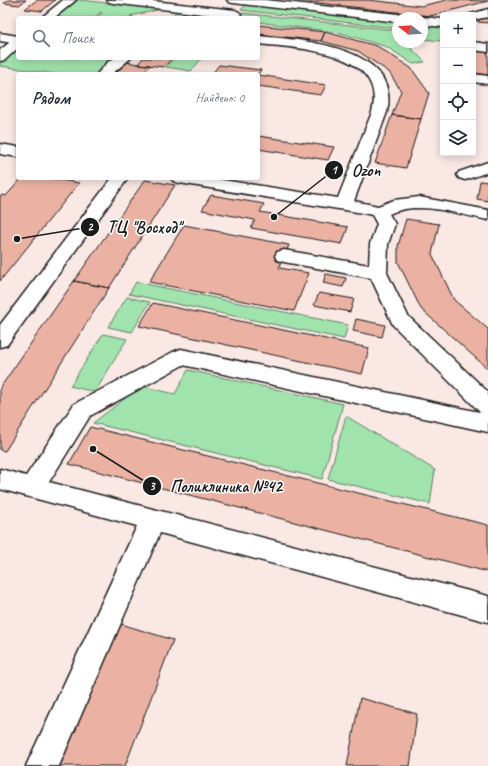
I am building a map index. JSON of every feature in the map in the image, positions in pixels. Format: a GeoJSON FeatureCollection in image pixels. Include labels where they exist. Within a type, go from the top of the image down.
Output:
{"type":"FeatureCollection","features":[{"type":"Feature","properties":{"kind":"main road"},"geometry":{"type":"LineString","coordinates":[[50,16],[70,0]]}},
{"type":"Feature","properties":{"kind":"main road"},"geometry":{"type":"LineString","coordinates":[[114,0],[180,4],[235,14],[234,16]]}},
{"type":"Feature","properties":{"kind":"main road"},"geometry":{"type":"LineString","coordinates":[[233,0],[392,17]]}},
{"type":"Feature","properties":{"kind":"main road"},"geometry":{"type":"LineString","coordinates":[[167,16],[180,4]]}},
{"type":"Feature","properties":{"kind":"main road"},"geometry":{"type":"LineString","coordinates":[[476,15],[488,13]]}},
{"type":"Feature","properties":{"kind":"main road"},"geometry":{"type":"LineString","coordinates":[[428,22],[440,23]]}},
{"type":"Feature","properties":{"kind":"main road"},"geometry":{"type":"LineString","coordinates":[[476,24],[488,25]]}},
{"type":"Feature","properties":{"kind":"main road"},"geometry":{"type":"LineString","coordinates":[[0,37],[16,41]]}},
{"type":"Feature","properties":{"kind":"main road"},"geometry":{"type":"LineString","coordinates":[[260,40],[308,46],[331,51],[353,59],[363,65],[376,77],[381,88],[381,107],[344,204]]}},
{"type":"Feature","properties":{"kind":"main road"},"geometry":{"type":"LineString","coordinates":[[0,57],[16,43]]}},
{"type":"Feature","properties":{"kind":"main road"},"geometry":{"type":"LineString","coordinates":[[476,46],[488,48]]}},
{"type":"Feature","properties":{"kind":"main road"},"geometry":{"type":"LineString","coordinates":[[106,72],[114,64],[121,60]]}},
{"type":"Feature","properties":{"kind":"main road"},"geometry":{"type":"LineString","coordinates":[[476,78],[488,80]]}},
{"type":"Feature","properties":{"kind":"main road"},"geometry":{"type":"LineString","coordinates":[[0,149],[16,152]]}},
{"type":"Feature","properties":{"kind":"main road"},"geometry":{"type":"LineString","coordinates":[[465,176],[488,167]]}},
{"type":"Feature","properties":{"kind":"main road"},"geometry":{"type":"LineString","coordinates":[[0,340],[119,180]]}},
{"type":"Feature","properties":{"kind":"main road"},"geometry":{"type":"LineString","coordinates":[[192,180],[344,204],[378,212],[386,224],[379,244],[378,273],[400,320],[488,406]]}},
{"type":"Feature","properties":{"kind":"main road"},"geometry":{"type":"LineString","coordinates":[[378,212],[394,204],[419,202],[488,215]]}},
{"type":"Feature","properties":{"kind":"main road"},"geometry":{"type":"LineString","coordinates":[[284,256],[378,273]]}},
{"type":"Feature","properties":{"kind":"main road"},"geometry":{"type":"LineString","coordinates":[[32,487],[82,410],[181,356],[488,423]]}},
{"type":"Feature","properties":{"kind":"main road"},"geometry":{"type":"LineString","coordinates":[[0,479],[488,609]]}},
{"type":"Feature","properties":{"kind":"main road"},"geometry":{"type":"LineString","coordinates":[[42,766],[152,519]]}},
{"type":"Feature","properties":{"kind":"green space"},"geometry":{"type":"Polygon","coordinates":[[[76,0],[162,9],[130,16],[98,16],[102,13],[101,12],[96,16],[56,16],[76,0]]]}},
{"type":"Feature","properties":{"kind":"green space"},"geometry":{"type":"Polygon","coordinates":[[[247,3],[392,19],[392,28],[241,10],[247,3]]]}},
{"type":"Feature","properties":{"kind":"green space"},"geometry":{"type":"Polygon","coordinates":[[[179,9],[230,15],[196,16],[182,14],[180,16],[172,16],[179,9]]]}},
{"type":"Feature","properties":{"kind":"green space"},"geometry":{"type":"Polygon","coordinates":[[[243,13],[392,30],[392,48],[411,48],[425,62],[413,64],[387,47],[341,33],[260,22],[260,16],[241,16],[243,13]]]}},
{"type":"Feature","properties":{"kind":"green space"},"geometry":{"type":"Polygon","coordinates":[[[428,24],[440,27],[440,41],[428,40],[428,24]]]}},
{"type":"Feature","properties":{"kind":"green space"},"geometry":{"type":"Polygon","coordinates":[[[16,51],[16,60],[116,60],[101,72],[41,72],[0,66],[0,64],[16,51]]]}},
{"type":"Feature","properties":{"kind":"green space"},"geometry":{"type":"Polygon","coordinates":[[[172,60],[200,60],[191,71],[166,67],[172,60]]]}},
{"type":"Feature","properties":{"kind":"green space"},"geometry":{"type":"Polygon","coordinates":[[[136,282],[348,325],[344,339],[129,294],[136,282]]]}},
{"type":"Feature","properties":{"kind":"green space"},"geometry":{"type":"Polygon","coordinates":[[[127,297],[150,302],[132,332],[108,327],[127,297]]]}},
{"type":"Feature","properties":{"kind":"green space"},"geometry":{"type":"Polygon","coordinates":[[[103,334],[127,339],[95,392],[70,386],[103,334]]]}},
{"type":"Feature","properties":{"kind":"green space"},"geometry":{"type":"Polygon","coordinates":[[[188,370],[343,404],[322,479],[93,423],[141,386],[175,394],[188,370]]]}},
{"type":"Feature","properties":{"kind":"green space"},"geometry":{"type":"Polygon","coordinates":[[[346,416],[435,470],[430,504],[328,479],[346,416]]]}},
{"type":"Feature","properties":{"kind":"building"},"geometry":{"type":"Polygon","coordinates":[[[8,0],[26,0],[19,5],[4,3],[8,0]]]}},
{"type":"Feature","properties":{"kind":"building"},"geometry":{"type":"Polygon","coordinates":[[[37,0],[55,0],[42,11],[25,9],[37,0]]]}},
{"type":"Feature","properties":{"kind":"building"},"geometry":{"type":"Polygon","coordinates":[[[293,0],[368,0],[421,6],[447,0],[488,1],[445,12],[440,12],[440,13],[430,16],[428,16],[428,12],[396,12],[293,0]]]}},
{"type":"Feature","properties":{"kind":"building"},"geometry":{"type":"Polygon","coordinates":[[[488,16],[488,23],[478,22],[479,18],[488,16]]]}},
{"type":"Feature","properties":{"kind":"building"},"geometry":{"type":"Polygon","coordinates":[[[260,25],[325,32],[321,41],[260,34],[260,25]]]}},
{"type":"Feature","properties":{"kind":"building"},"geometry":{"type":"Polygon","coordinates":[[[325,32],[377,46],[411,68],[429,93],[421,119],[392,115],[401,91],[389,72],[358,51],[321,41],[325,32]]]}},
{"type":"Feature","properties":{"kind":"building"},"geometry":{"type":"Polygon","coordinates":[[[476,49],[485,50],[484,52],[488,53],[488,75],[476,73],[476,49]]]}},
{"type":"Feature","properties":{"kind":"building"},"geometry":{"type":"Polygon","coordinates":[[[141,60],[170,60],[164,67],[138,64],[141,60]]]}},
{"type":"Feature","properties":{"kind":"building"},"geometry":{"type":"Polygon","coordinates":[[[127,62],[150,65],[144,72],[117,72],[127,62]]]}},
{"type":"Feature","properties":{"kind":"building"},"geometry":{"type":"Polygon","coordinates":[[[219,65],[261,70],[260,72],[214,72],[219,65]]]}},
{"type":"Feature","properties":{"kind":"building"},"geometry":{"type":"Polygon","coordinates":[[[260,75],[326,85],[321,95],[260,86],[260,75]]]}},
{"type":"Feature","properties":{"kind":"building"},"geometry":{"type":"Polygon","coordinates":[[[392,115],[421,119],[406,168],[375,163],[392,115]]]}},
{"type":"Feature","properties":{"kind":"building"},"geometry":{"type":"Polygon","coordinates":[[[260,136],[334,147],[328,160],[260,149],[260,136]]]}},
{"type":"Feature","properties":{"kind":"building"},"geometry":{"type":"Polygon","coordinates":[[[20,180],[60,180],[79,183],[0,281],[0,197],[2,195],[6,196],[20,180]]]}},
{"type":"Feature","properties":{"kind":"building"},"geometry":{"type":"Polygon","coordinates":[[[145,180],[175,185],[109,288],[74,281],[145,180]]]}},
{"type":"Feature","properties":{"kind":"building"},"geometry":{"type":"Polygon","coordinates":[[[480,181],[488,182],[488,201],[477,199],[480,181]]]}},
{"type":"Feature","properties":{"kind":"building"},"geometry":{"type":"Polygon","coordinates":[[[211,195],[264,204],[260,212],[348,227],[342,244],[251,228],[255,220],[202,210],[211,195]]]}},
{"type":"Feature","properties":{"kind":"building"},"geometry":{"type":"Polygon","coordinates":[[[406,219],[439,224],[432,254],[454,300],[488,329],[488,369],[421,309],[398,262],[398,246],[406,219]]]}},
{"type":"Feature","properties":{"kind":"building"},"geometry":{"type":"Polygon","coordinates":[[[184,225],[289,245],[279,268],[309,273],[294,311],[149,282],[184,225]]]}},
{"type":"Feature","properties":{"kind":"building"},"geometry":{"type":"Polygon","coordinates":[[[326,274],[346,278],[343,287],[323,283],[326,274]]]}},
{"type":"Feature","properties":{"kind":"building"},"geometry":{"type":"Polygon","coordinates":[[[74,281],[109,288],[5,451],[0,450],[0,388],[74,281]]]}},
{"type":"Feature","properties":{"kind":"building"},"geometry":{"type":"Polygon","coordinates":[[[319,293],[354,299],[350,312],[314,305],[319,293]]]}},
{"type":"Feature","properties":{"kind":"building"},"geometry":{"type":"Polygon","coordinates":[[[153,303],[369,348],[362,374],[139,326],[153,303]]]}},
{"type":"Feature","properties":{"kind":"building"},"geometry":{"type":"Polygon","coordinates":[[[356,319],[385,325],[382,337],[353,331],[356,319]]]}},
{"type":"Feature","properties":{"kind":"building"},"geometry":{"type":"Polygon","coordinates":[[[90,427],[488,525],[488,572],[69,464],[90,427]]]}},
{"type":"Feature","properties":{"kind":"building"},"geometry":{"type":"Polygon","coordinates":[[[121,624],[173,640],[125,766],[60,766],[121,624]]]}},
{"type":"Feature","properties":{"kind":"building"},"geometry":{"type":"Polygon","coordinates":[[[360,698],[417,714],[410,766],[347,766],[360,698]]]}},
{"type":"Feature","properties":{"kind":"place","name":"Ozon"},"geometry":{"type":"Point","coordinates":[274,217]}},
{"type":"Feature","properties":{"kind":"place","name":"ТЦ \"Восход\""},"geometry":{"type":"Point","coordinates":[17,239]}},
{"type":"Feature","properties":{"kind":"place","name":"Поликлиника №42"},"geometry":{"type":"Point","coordinates":[93,449]}}]}
